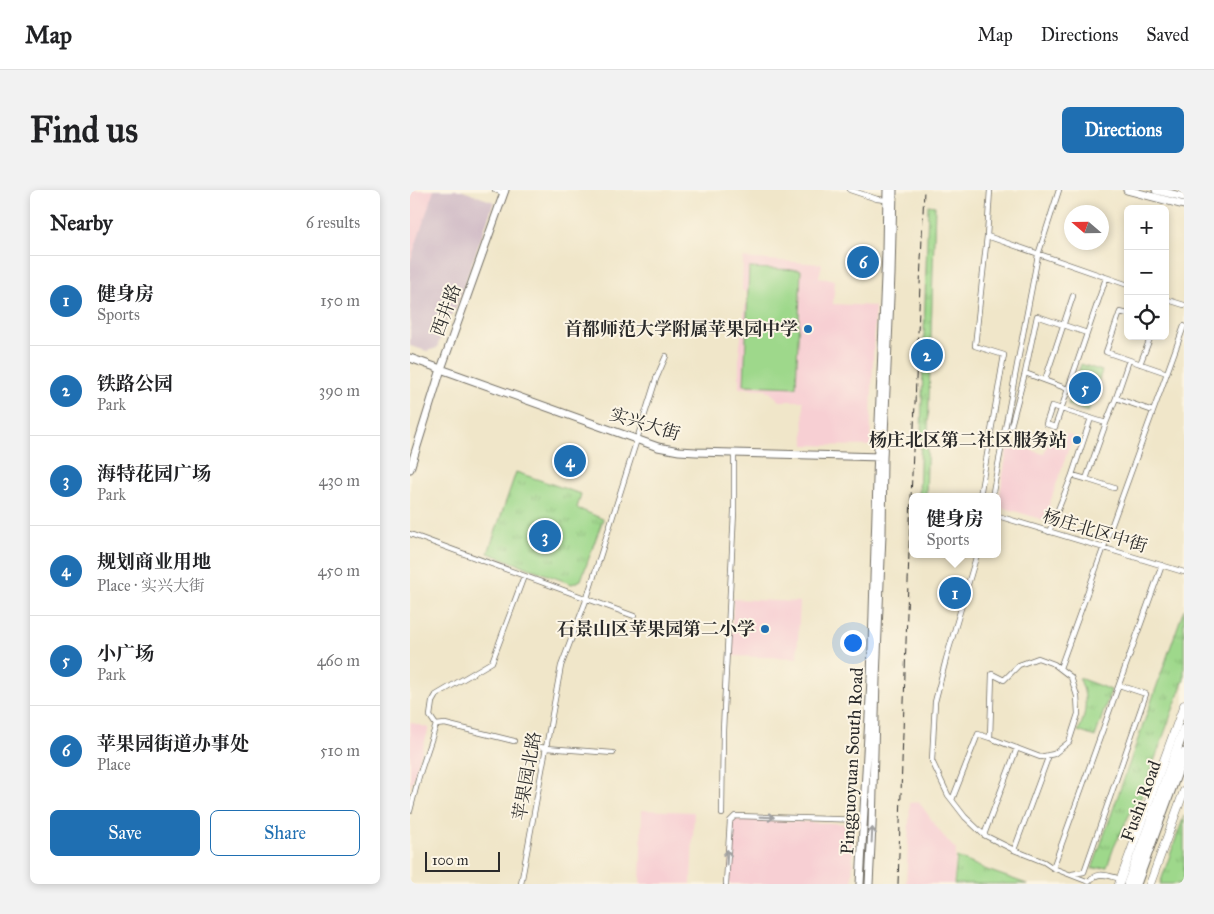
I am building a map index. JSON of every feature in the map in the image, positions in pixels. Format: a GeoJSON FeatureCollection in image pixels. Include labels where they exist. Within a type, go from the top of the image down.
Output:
{"type":"FeatureCollection","features":[{"type":"Feature","properties":{"kind":"highway","name":"Fushi Road"},"geometry":{"type":"LineString","coordinates":[[1123,882],[1184,730]]}},
{"type":"Feature","properties":{"kind":"highway","name":"Fushi Road"},"geometry":{"type":"LineString","coordinates":[[1136,884],[1184,753]]}},
{"type":"Feature","properties":{"kind":"main road","name":"Pingguoyuan South Road"},"geometry":{"type":"LineString","coordinates":[[869,884],[872,826],[886,190]]}},
{"type":"Feature","properties":{"kind":"main road","name":"Pingguoyuan South Road"},"geometry":{"type":"LineString","coordinates":[[860,884],[893,190]]}},
{"type":"Feature","properties":{"kind":"main road"},"geometry":{"type":"LineString","coordinates":[[1127,190],[1184,205]]}},
{"type":"Feature","properties":{"kind":"main road"},"geometry":{"type":"LineString","coordinates":[[1156,190],[1184,197]]}},
{"type":"Feature","properties":{"kind":"main road","name":"西井路"},"geometry":{"type":"LineString","coordinates":[[410,469],[441,369],[505,192]]}},
{"type":"Feature","properties":{"kind":"main road","name":"实兴大街"},"geometry":{"type":"LineString","coordinates":[[410,358],[658,447],[689,451],[880,457]]}},
{"type":"Feature","properties":{"kind":"main road"},"geometry":{"type":"LineString","coordinates":[[1123,882],[1184,706]]}},
{"type":"Feature","properties":{"kind":"main road"},"geometry":{"type":"LineString","coordinates":[[1150,884],[1184,791]]}},
{"type":"Feature","properties":{"kind":"street"},"geometry":{"type":"LineString","coordinates":[[495,190],[505,192]]}},
{"type":"Feature","properties":{"kind":"street"},"geometry":{"type":"LineString","coordinates":[[850,190],[876,199],[886,200]]}},
{"type":"Feature","properties":{"kind":"street"},"geometry":{"type":"LineString","coordinates":[[981,493],[1004,355],[975,346],[990,190]]}},
{"type":"Feature","properties":{"kind":"street"},"geometry":{"type":"LineString","coordinates":[[993,493],[1038,254],[1059,190]]}},
{"type":"Feature","properties":{"kind":"street"},"geometry":{"type":"LineString","coordinates":[[987,236],[1124,285]]}},
{"type":"Feature","properties":{"kind":"street"},"geometry":{"type":"LineString","coordinates":[[1106,278],[1087,333],[1061,409],[1055,427],[1046,424],[1052,406],[1061,409],[1106,423]]}},
{"type":"Feature","properties":{"kind":"street"},"geometry":{"type":"LineString","coordinates":[[1045,380],[1073,296]]}},
{"type":"Feature","properties":{"kind":"street"},"geometry":{"type":"LineString","coordinates":[[1169,300],[1184,306]]}},
{"type":"Feature","properties":{"kind":"street"},"geometry":{"type":"LineString","coordinates":[[1124,313],[1120,312],[1106,352],[1167,373]]}},
{"type":"Feature","properties":{"kind":"street"},"geometry":{"type":"LineString","coordinates":[[1011,426],[1037,316],[1087,333]]}},
{"type":"Feature","properties":{"kind":"street"},"geometry":{"type":"LineString","coordinates":[[1060,668],[1184,326]]}},
{"type":"Feature","properties":{"kind":"street"},"geometry":{"type":"LineString","coordinates":[[1140,364],[1149,340]]}},
{"type":"Feature","properties":{"kind":"street","name":"苹果园北路"},"geometry":{"type":"LineString","coordinates":[[521,884],[559,673],[587,598],[656,379],[666,356]]}},
{"type":"Feature","properties":{"kind":"street"},"geometry":{"type":"LineString","coordinates":[[1086,479],[1128,363]]}},
{"type":"Feature","properties":{"kind":"street"},"geometry":{"type":"LineString","coordinates":[[1024,373],[1068,389]]}},
{"type":"Feature","properties":{"kind":"street"},"geometry":{"type":"LineString","coordinates":[[1116,398],[1153,411]]}},
{"type":"Feature","properties":{"kind":"street"},"geometry":{"type":"LineString","coordinates":[[1049,532],[1072,475],[1090,418]]}},
{"type":"Feature","properties":{"kind":"street"},"geometry":{"type":"LineString","coordinates":[[722,814],[723,730],[734,512],[734,453]]}},
{"type":"Feature","properties":{"kind":"street"},"geometry":{"type":"LineString","coordinates":[[1072,475],[1114,488]]}},
{"type":"Feature","properties":{"kind":"street","name":"杨庄北区中街"},"geometry":{"type":"LineString","coordinates":[[1001,517],[1184,572]]}},
{"type":"Feature","properties":{"kind":"street"},"geometry":{"type":"LineString","coordinates":[[410,534],[634,616]]}},
{"type":"Feature","properties":{"kind":"street"},"geometry":{"type":"LineString","coordinates":[[976,558],[935,702],[932,761],[948,795],[964,817],[984,835],[1044,862],[1053,868],[1089,882],[1093,877],[1100,874],[1123,882]]}},
{"type":"Feature","properties":{"kind":"street"},"geometry":{"type":"LineString","coordinates":[[1053,868],[1162,565]]}},
{"type":"Feature","properties":{"kind":"street"},"geometry":{"type":"LineString","coordinates":[[436,724],[430,716],[432,702],[436,695],[492,662],[524,576]]}},
{"type":"Feature","properties":{"kind":"street"},"geometry":{"type":"LineString","coordinates":[[952,800],[978,734],[1040,757],[1054,754],[1069,742],[1078,714],[1077,696],[1071,677],[1054,664],[1038,658],[1015,668],[1004,680],[992,674],[990,738]]}},
{"type":"Feature","properties":{"kind":"street"},"geometry":{"type":"LineString","coordinates":[[1071,875],[1084,872],[1146,694],[1119,685]]}},
{"type":"Feature","properties":{"kind":"street"},"geometry":{"type":"LineString","coordinates":[[436,724],[444,724],[514,741]]}},
{"type":"Feature","properties":{"kind":"street"},"geometry":{"type":"LineString","coordinates":[[410,811],[436,724]]}},
{"type":"Feature","properties":{"kind":"street"},"geometry":{"type":"LineString","coordinates":[[527,745],[612,753]]}},
{"type":"Feature","properties":{"kind":"street"},"geometry":{"type":"LineString","coordinates":[[984,835],[1017,748]]}},
{"type":"Feature","properties":{"kind":"street"},"geometry":{"type":"LineString","coordinates":[[1014,850],[1049,755]]}},
{"type":"Feature","properties":{"kind":"street"},"geometry":{"type":"LineString","coordinates":[[726,884],[728,831],[730,821],[735,816],[864,820]]}},
{"type":"Feature","properties":{"kind":"shaded area"},"geometry":{"type":"Polygon","coordinates":[[[410,190],[436,190],[410,265],[410,190]]]}},
{"type":"Feature","properties":{"kind":"shaded area"},"geometry":{"type":"Polygon","coordinates":[[[434,190],[460,190],[494,202],[455,310],[446,321],[437,348],[427,351],[410,346],[410,262],[434,190]]]}},
{"type":"Feature","properties":{"kind":"shaded area","name":"首都师范大学附属苹果园中学"},"geometry":{"type":"Polygon","coordinates":[[[743,258],[822,264],[819,277],[835,280],[833,304],[875,306],[870,446],[804,445],[803,401],[780,401],[766,389],[739,388],[739,353],[747,293],[742,290],[743,258]]]}},
{"type":"Feature","properties":{"kind":"shaded area"},"geometry":{"type":"Polygon","coordinates":[[[1052,430],[1073,436],[1044,520],[1001,507],[1000,493],[1008,443],[1044,454],[1052,430]]]}},
{"type":"Feature","properties":{"kind":"shaded area","name":"石景山区苹果园第二小学"},"geometry":{"type":"Polygon","coordinates":[[[733,599],[800,602],[797,658],[731,656],[733,599]]]}},
{"type":"Feature","properties":{"kind":"shaded area"},"geometry":{"type":"Polygon","coordinates":[[[410,722],[429,728],[410,789],[410,722]]]}},
{"type":"Feature","properties":{"kind":"shaded area"},"geometry":{"type":"Polygon","coordinates":[[[919,802],[941,833],[956,850],[953,884],[906,884],[910,803],[919,802]]]}},
{"type":"Feature","properties":{"kind":"shaded area"},"geometry":{"type":"Polygon","coordinates":[[[642,810],[694,812],[691,884],[640,884],[642,810]]]}},
{"type":"Feature","properties":{"kind":"shaded area"},"geometry":{"type":"Polygon","coordinates":[[[735,819],[854,824],[852,884],[729,884],[732,822],[735,819]]]}},
{"type":"Feature","properties":{"kind":"green space"},"geometry":{"type":"Polygon","coordinates":[[[928,205],[935,206],[926,493],[919,493],[928,205]]]}},
{"type":"Feature","properties":{"kind":"green space"},"geometry":{"type":"Polygon","coordinates":[[[749,268],[801,270],[796,387],[744,385],[749,268]]]}},
{"type":"Feature","properties":{"kind":"green space"},"geometry":{"type":"Polygon","coordinates":[[[1081,364],[1102,371],[1088,412],[1068,405],[1081,364]]]}},
{"type":"Feature","properties":{"kind":"green space"},"geometry":{"type":"Polygon","coordinates":[[[516,472],[581,494],[577,508],[603,519],[581,580],[572,584],[488,553],[516,472]]]}},
{"type":"Feature","properties":{"kind":"green space"},"geometry":{"type":"Polygon","coordinates":[[[1184,609],[1184,679],[1138,806],[1134,805],[1114,847],[1107,867],[1092,869],[1184,609]]]}},
{"type":"Feature","properties":{"kind":"green space"},"geometry":{"type":"Polygon","coordinates":[[[1079,678],[1111,690],[1095,737],[1078,731],[1085,712],[1084,691],[1079,678]]]}},
{"type":"Feature","properties":{"kind":"green space"},"geometry":{"type":"Polygon","coordinates":[[[1184,816],[1184,884],[1160,884],[1163,875],[1184,816]]]}},
{"type":"Feature","properties":{"kind":"green space"},"geometry":{"type":"Polygon","coordinates":[[[957,857],[987,870],[1027,884],[954,884],[957,857]]]}},
{"type":"Feature","properties":{"kind":"railway"},"geometry":{"type":"LineString","coordinates":[[911,493],[924,190]]}},
{"type":"Feature","properties":{"kind":"railway"},"geometry":{"type":"LineString","coordinates":[[898,884],[909,552]]}},
{"type":"Feature","properties":{"kind":"place","name":"苹果园街道办事处"},"geometry":{"type":"Point","coordinates":[863,262]}},
{"type":"Feature","properties":{"kind":"place","name":"首都师范大学附属苹果园中学"},"geometry":{"type":"Point","coordinates":[808,329]}},
{"type":"Feature","properties":{"kind":"place","name":"铁路公园"},"geometry":{"type":"Point","coordinates":[927,355]}},
{"type":"Feature","properties":{"kind":"place","name":"小广场"},"geometry":{"type":"Point","coordinates":[1085,388]}},
{"type":"Feature","properties":{"kind":"place","name":"杨庄北区第二社区服务站"},"geometry":{"type":"Point","coordinates":[1077,440]}},
{"type":"Feature","properties":{"kind":"place","name":"规划商业用地"},"geometry":{"type":"Point","coordinates":[570,461]}},
{"type":"Feature","properties":{"kind":"place","name":"海特花园广场"},"geometry":{"type":"Point","coordinates":[545,536]}},
{"type":"Feature","properties":{"kind":"place","name":"健身房"},"geometry":{"type":"Point","coordinates":[955,593]}},
{"type":"Feature","properties":{"kind":"place","name":"石景山区苹果园第二小学"},"geometry":{"type":"Point","coordinates":[765,629]}}]}
